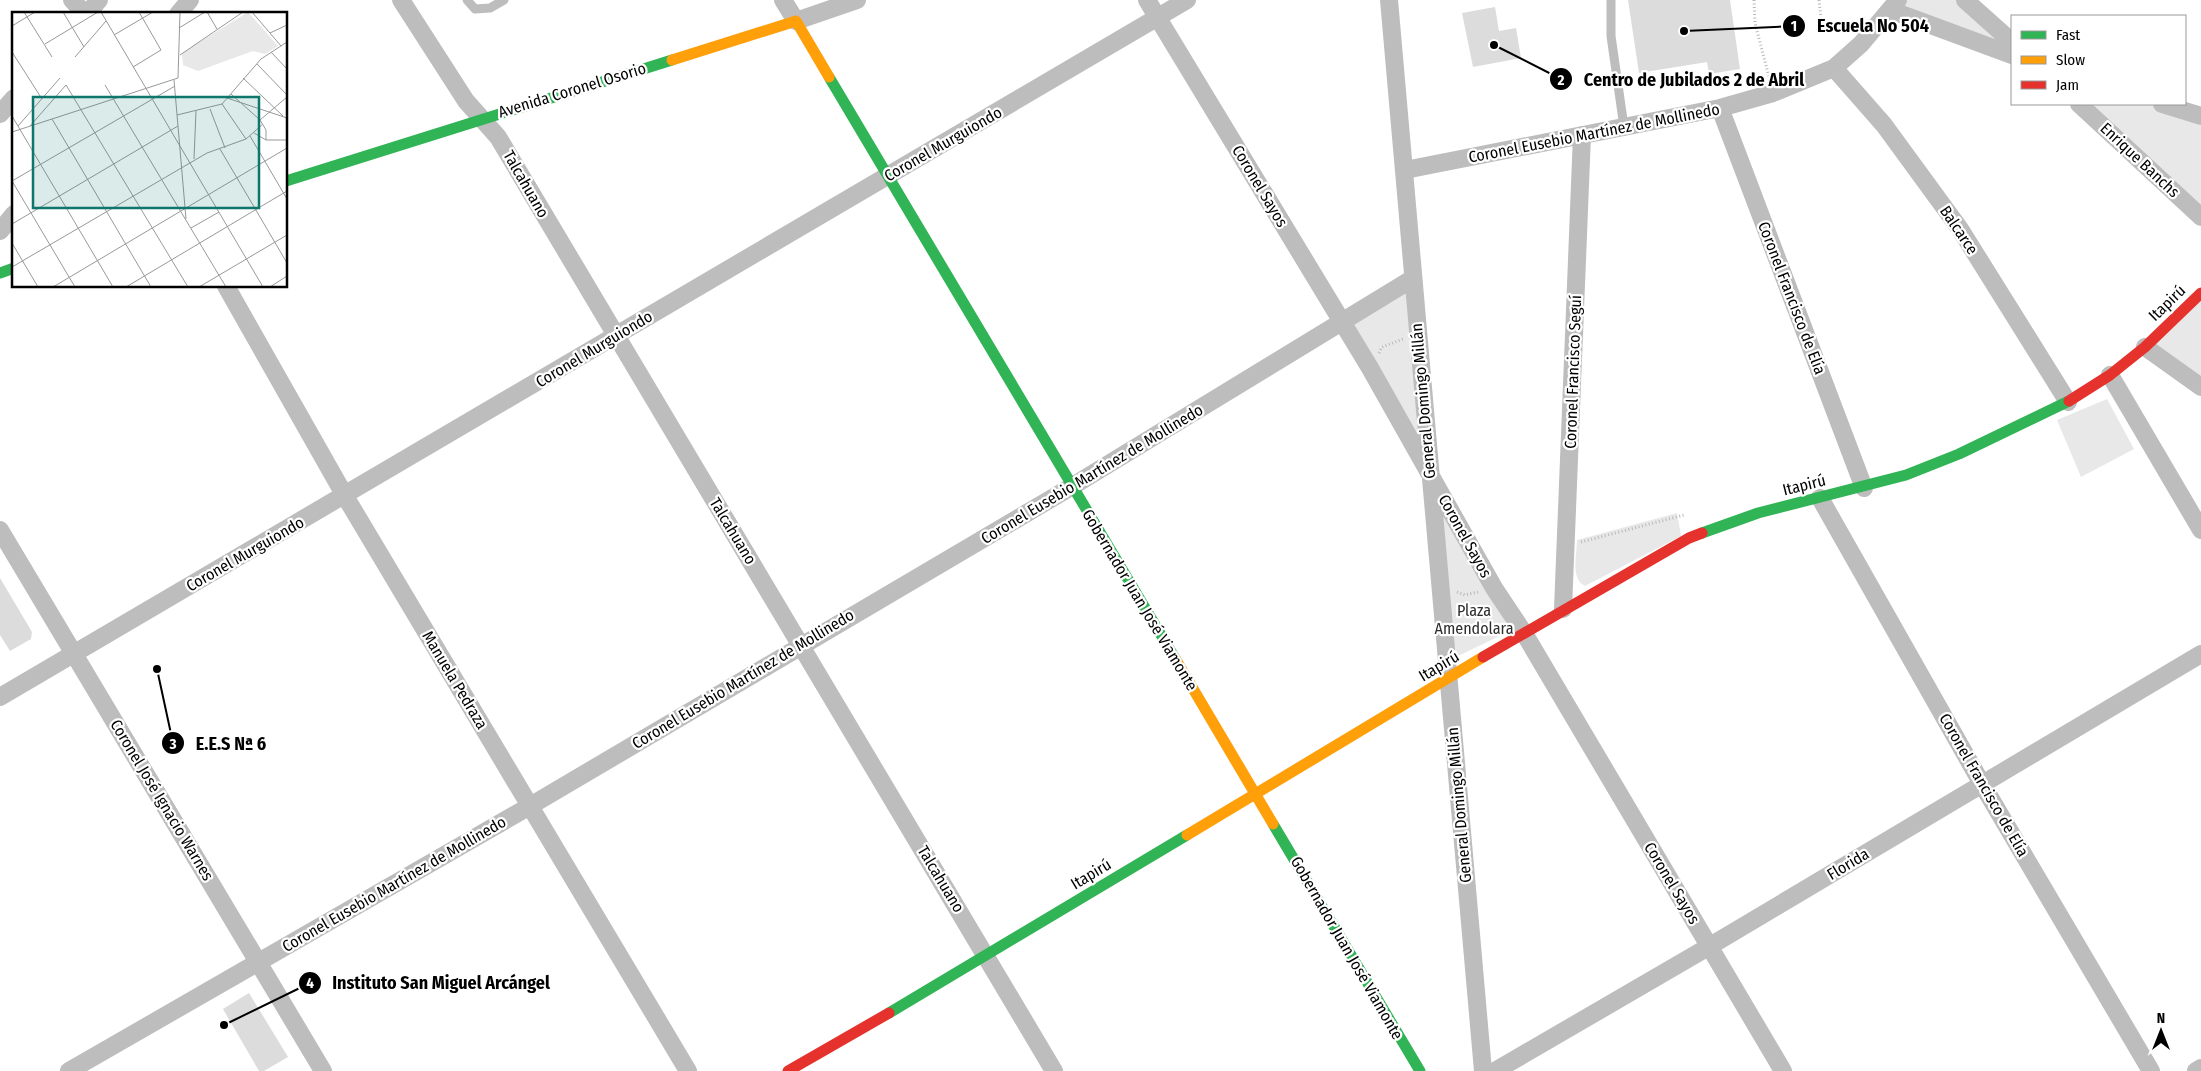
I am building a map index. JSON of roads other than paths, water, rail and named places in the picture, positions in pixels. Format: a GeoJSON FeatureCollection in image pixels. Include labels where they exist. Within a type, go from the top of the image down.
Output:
{"type":"FeatureCollection","features":[{"type":"Feature","properties":{"kind":"street"},"geometry":{"type":"LineString","coordinates":[[72,0],[84,12]]}},
{"type":"Feature","properties":{"kind":"street"},"geometry":{"type":"LineString","coordinates":[[88,12],[99,0]]}},
{"type":"Feature","properties":{"kind":"street"},"geometry":{"type":"LineString","coordinates":[[180,12],[190,0]]}},
{"type":"Feature","properties":{"kind":"street","name":"Talcahuano"},"geometry":{"type":"LineString","coordinates":[[401,0],[466,101],[498,137],[615,336],[802,644],[1054,1071]]}},
{"type":"Feature","properties":{"kind":"street","name":"Gobernador Juan José Viamonte"},"geometry":{"type":"LineString","coordinates":[[783,0],[1420,1071]]}},
{"type":"Feature","properties":{"kind":"street","name":"Avenida Coronel Osorio"},"geometry":{"type":"LineString","coordinates":[[288,180],[796,21],[857,0]]}},
{"type":"Feature","properties":{"kind":"street","name":"Coronel Sayos"},"geometry":{"type":"LineString","coordinates":[[1146,0],[1343,322],[1494,588],[1524,633],[1784,1071]]}},
{"type":"Feature","properties":{"kind":"street","name":"Coronel Murguiondo"},"geometry":{"type":"LineString","coordinates":[[0,697],[1187,0]]}},
{"type":"Feature","properties":{"kind":"street","name":"General Domingo Millán"},"geometry":{"type":"LineString","coordinates":[[1389,0],[1405,170],[1412,280],[1483,1071]]}},
{"type":"Feature","properties":{"kind":"street"},"geometry":{"type":"LineString","coordinates":[[1965,0],[2011,41]]}},
{"type":"Feature","properties":{"kind":"street"},"geometry":{"type":"LineString","coordinates":[[1894,5],[2011,55]]}},
{"type":"Feature","properties":{"kind":"street","name":"Coronel Eusebio Martínez de Mollinedo"},"geometry":{"type":"LineString","coordinates":[[1405,170],[1720,108],[1773,93],[1834,68],[1861,44],[1894,5]]}},
{"type":"Feature","properties":{"kind":"street","name":"Balcarce"},"geometry":{"type":"LineString","coordinates":[[1834,68],[1884,125],[1960,229],[2068,402]]}},
{"type":"Feature","properties":{"kind":"street"},"geometry":{"type":"LineString","coordinates":[[0,114],[12,100]]}},
{"type":"Feature","properties":{"kind":"street","name":"Enrique Banchs"},"geometry":{"type":"LineString","coordinates":[[2080,105],[2201,217]]}},
{"type":"Feature","properties":{"kind":"street"},"geometry":{"type":"LineString","coordinates":[[2165,105],[2201,116]]}},
{"type":"Feature","properties":{"kind":"street","name":"Coronel Francisco de Elía"},"geometry":{"type":"LineString","coordinates":[[1720,108],[1864,488]]}},
{"type":"Feature","properties":{"kind":"street","name":"Coronel Francisco Seguí"},"geometry":{"type":"LineString","coordinates":[[1563,609],[1582,135]]}},
{"type":"Feature","properties":{"kind":"street"},"geometry":{"type":"LineString","coordinates":[[0,231],[12,216]]}},
{"type":"Feature","properties":{"kind":"street"},"geometry":{"type":"LineString","coordinates":[[0,273],[12,269]]}},
{"type":"Feature","properties":{"kind":"street","name":"Coronel Eusebio Martínez de Mollinedo"},"geometry":{"type":"LineString","coordinates":[[69,1071],[530,806],[1071,487],[1412,280]]}},
{"type":"Feature","properties":{"kind":"street","name":"Manuela Pedraza"},"geometry":{"type":"LineString","coordinates":[[227,288],[345,496],[688,1071]]}},
{"type":"Feature","properties":{"kind":"street","name":"Itapirú"},"geometry":{"type":"LineString","coordinates":[[788,1071],[987,956],[1563,609],[1689,538],[1728,522],[1864,488],[1906,475],[1959,454],[2068,402],[2110,375],[2145,347],[2201,293]]}},
{"type":"Feature","properties":{"kind":"street"},"geometry":{"type":"LineString","coordinates":[[2145,347],[2201,387]]}},
{"type":"Feature","properties":{"kind":"street"},"geometry":{"type":"LineString","coordinates":[[2110,375],[2201,530]]}},
{"type":"Feature","properties":{"kind":"street","name":"Coronel Francisco de Elía"},"geometry":{"type":"LineString","coordinates":[[1820,498],[1982,784],[2151,1071]]}},
{"type":"Feature","properties":{"kind":"street","name":"Coronel José Ignacio Warnes"},"geometry":{"type":"LineString","coordinates":[[0,530],[323,1071]]}},
{"type":"Feature","properties":{"kind":"street","name":"Florida"},"geometry":{"type":"LineString","coordinates":[[1494,1071],[1710,946],[2201,654]]}},
{"type":"Feature","properties":{"kind":"street"},"geometry":{"type":"LineString","coordinates":[[2196,1071],[2201,1068]]}},
{"type":"Feature","properties":{"kind":"lane"},"geometry":{"type":"LineString","coordinates":[[467,0],[475,9],[483,10],[504,0]]}},
{"type":"Feature","properties":{"kind":"lane"},"geometry":{"type":"LineString","coordinates":[[1611,0],[1611,36],[1624,127]]}},
{"type":"Feature","properties":{"kind":"place","name":"Escuela No 504"},"geometry":{"type":"Point","coordinates":[1684,31]}},
{"type":"Feature","properties":{"kind":"place","name":"Centro de Jubilados 2 de Abril"},"geometry":{"type":"Point","coordinates":[1494,45]}},
{"type":"Feature","properties":{"kind":"place","name":"E.E.S Nª 6"},"geometry":{"type":"Point","coordinates":[157,669]}},
{"type":"Feature","properties":{"kind":"place","name":"Instituto San Miguel Arcángel"},"geometry":{"type":"Point","coordinates":[224,1025]}},
{"type":"Feature","properties":{"kind":"park label","name":"Plaza Amendolara"},"geometry":{"type":"Point","coordinates":[1474,619]}}]}
